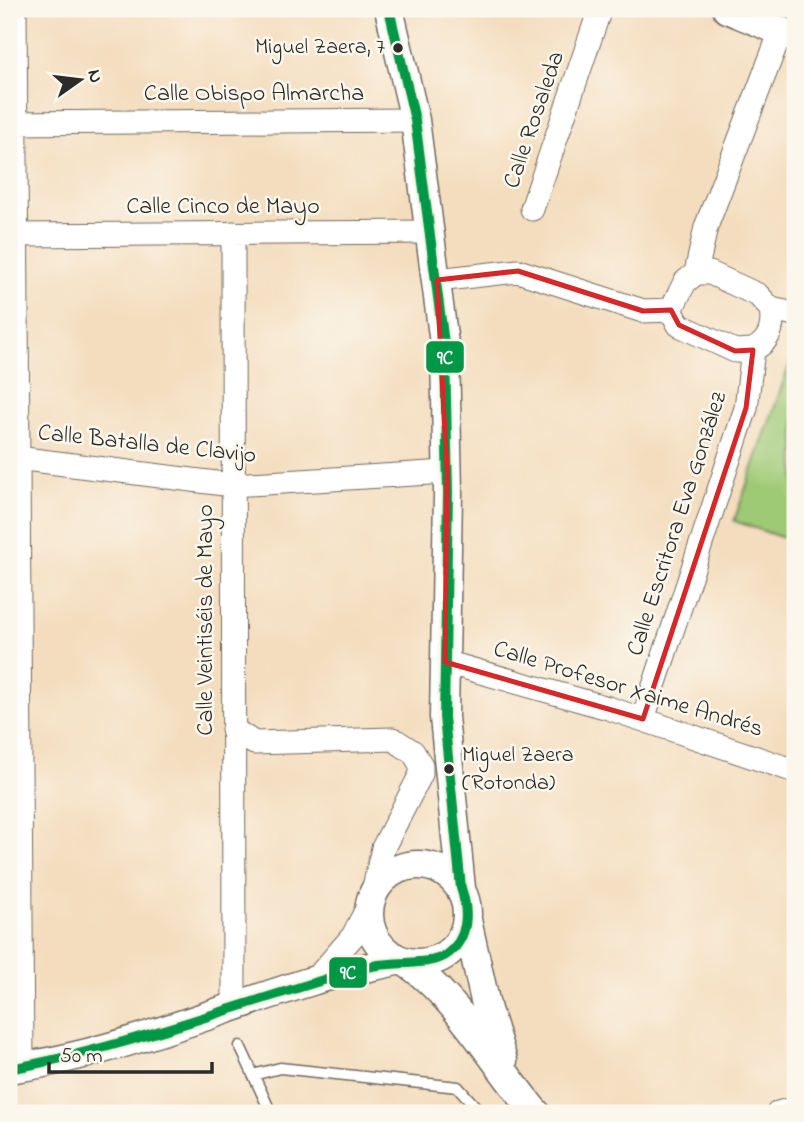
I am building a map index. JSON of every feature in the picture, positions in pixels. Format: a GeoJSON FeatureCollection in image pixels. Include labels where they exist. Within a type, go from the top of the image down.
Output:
{"type":"FeatureCollection","features":[{"type":"Feature","properties":{"kind":"street"},"geometry":{"type":"LineString","coordinates":[[15,9],[12,123],[15,235],[12,458],[16,1068],[88,1053],[315,980],[403,961],[433,961],[456,946],[467,920]]}},
{"type":"Feature","properties":{"kind":"street"},"geometry":{"type":"LineString","coordinates":[[389,9],[415,120],[445,351],[445,748],[461,888],[467,904],[467,920],[487,1010],[502,1059],[517,1092]]}},
{"type":"Feature","properties":{"kind":"street","name":"Calle Rosaleda"},"geometry":{"type":"LineString","coordinates":[[532,209],[600,9]]}},
{"type":"Feature","properties":{"kind":"street"},"geometry":{"type":"LineString","coordinates":[[671,310],[685,282],[696,273],[706,227],[788,34],[727,9]]}},
{"type":"Feature","properties":{"kind":"street","name":"Calle Obispo Almarcha"},"geometry":{"type":"LineString","coordinates":[[12,123],[415,120]]}},
{"type":"Feature","properties":{"kind":"street","name":"Calle Cinco de Mayo"},"geometry":{"type":"LineString","coordinates":[[15,235],[430,232]]}},
{"type":"Feature","properties":{"kind":"street","name":"Calle Veintiséis de Mayo"},"geometry":{"type":"LineString","coordinates":[[233,233],[234,1007]]}},
{"type":"Feature","properties":{"kind":"street"},"geometry":{"type":"LineString","coordinates":[[437,280],[518,271],[643,311],[671,310]]}},
{"type":"Feature","properties":{"kind":"street"},"geometry":{"type":"LineString","coordinates":[[696,273],[710,273],[758,295],[771,309],[795,314]]}},
{"type":"Feature","properties":{"kind":"street"},"geometry":{"type":"LineString","coordinates":[[671,310],[679,326],[735,351],[753,350],[765,344],[773,325],[771,309]]}},
{"type":"Feature","properties":{"kind":"street","name":"Calle Escritora Eva González"},"geometry":{"type":"LineString","coordinates":[[643,719],[746,408],[753,350]]}},
{"type":"Feature","properties":{"kind":"street","name":"Calle Batalla de Clavijo"},"geometry":{"type":"LineString","coordinates":[[12,458],[232,485],[447,472]]}},
{"type":"Feature","properties":{"kind":"street","name":"Calle Profesor Xaime Andrés"},"geometry":{"type":"LineString","coordinates":[[445,662],[643,719],[795,771]]}},
{"type":"Feature","properties":{"kind":"street"},"geometry":{"type":"LineString","coordinates":[[233,729],[254,743],[393,739],[412,752],[421,765],[421,774],[383,848],[371,899],[373,934],[381,946],[421,972],[440,991],[536,1113]]}},
{"type":"Feature","properties":{"kind":"street"},"geometry":{"type":"LineString","coordinates":[[315,980],[353,936],[371,899],[394,870],[416,864],[439,868],[461,888]]}},
{"type":"Feature","properties":{"kind":"street"},"geometry":{"type":"LineString","coordinates":[[778,1113],[795,1108]]}},
{"type":"Feature","properties":{"kind":"lane"},"geometry":{"type":"LineString","coordinates":[[240,1046],[271,1113]]}},
{"type":"Feature","properties":{"kind":"lane"},"geometry":{"type":"LineString","coordinates":[[253,1075],[280,1068],[458,1087],[481,1113]]}},
{"type":"Feature","properties":{"kind":"highlighted area"},"geometry":{"type":"Polygon","coordinates":[[[518,271],[643,311],[671,310],[679,325],[735,351],[753,350],[746,408],[643,719],[445,662],[447,472],[437,280],[518,271]]]}},
{"type":"Feature","properties":{"kind":"green space"},"geometry":{"type":"Polygon","coordinates":[[[795,349],[795,542],[734,521],[795,349]]]}},
{"type":"Feature","properties":{"kind":"transit line","name":"9C"},"geometry":{"type":"LineString","coordinates":[[9,1069],[55,1060],[145,1036],[368,967],[430,961],[454,949],[463,933],[466,916],[444,717],[448,493],[445,351],[415,120],[389,9]]}},
{"type":"Feature","properties":{"kind":"place","name":"Miguel Zaera, 7"},"geometry":{"type":"Point","coordinates":[398,48]}},
{"type":"Feature","properties":{"kind":"place","name":"Miguel Zaera (Rotonda)"},"geometry":{"type":"Point","coordinates":[449,769]}}]}
